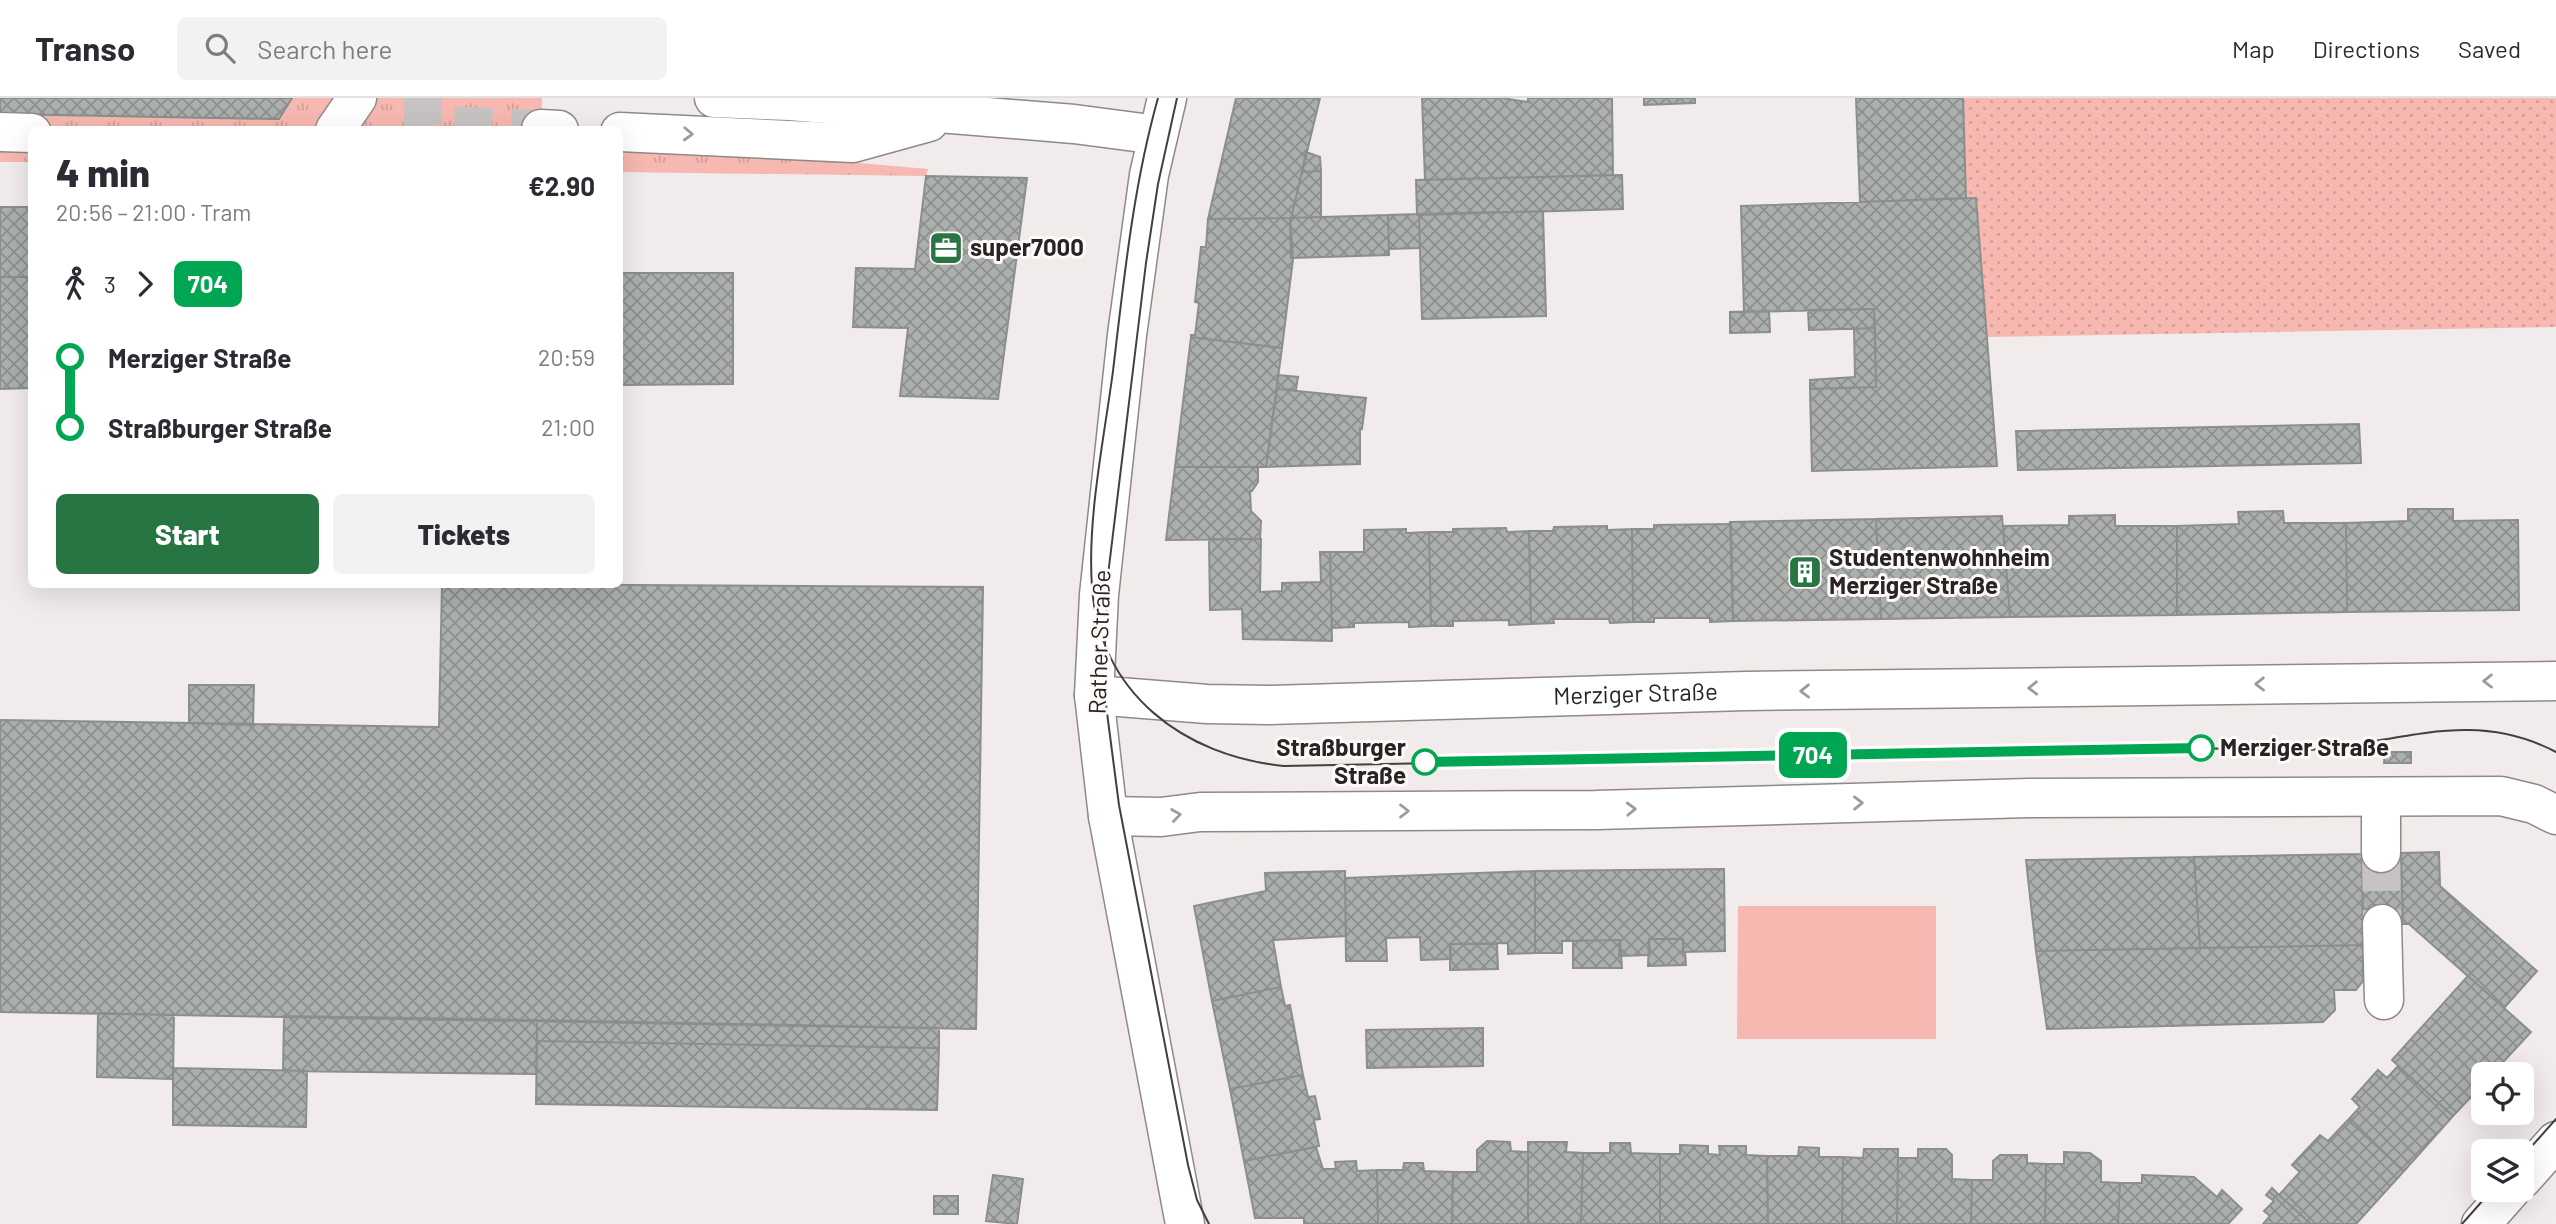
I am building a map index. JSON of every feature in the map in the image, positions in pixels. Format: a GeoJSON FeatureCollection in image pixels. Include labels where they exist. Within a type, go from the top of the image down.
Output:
{"type":"FeatureCollection","features":[{"type":"Feature","properties":{"kind":"street"},"geometry":{"type":"LineString","coordinates":[[338,126],[356,98]]}},
{"type":"Feature","properties":{"kind":"street"},"geometry":{"type":"LineString","coordinates":[[713,98],[940,106],[1158,135]]}},
{"type":"Feature","properties":{"kind":"street","name":"Rather Straße"},"geometry":{"type":"LineString","coordinates":[[1167,98],[1149,175],[1127,335],[1099,595],[1094,695],[1108,816],[1185,1224]]}},
{"type":"Feature","properties":{"kind":"street"},"geometry":{"type":"LineString","coordinates":[[623,132],[853,143],[940,106]]}},
{"type":"Feature","properties":{"kind":"street"},"geometry":{"type":"LineString","coordinates":[[0,132],[28,133]]}},
{"type":"Feature","properties":{"kind":"street","name":"Merziger Straße"},"geometry":{"type":"LineString","coordinates":[[1094,695],[1206,704],[1269,705],[1746,691],[2556,681]]}},
{"type":"Feature","properties":{"kind":"street"},"geometry":{"type":"LineString","coordinates":[[1108,816],[1161,817],[1200,812],[1596,810],[2029,798],[2501,796],[2534,804],[2556,815]]}},
{"type":"Feature","properties":{"kind":"street"},"geometry":{"type":"LineString","coordinates":[[2381,798],[2381,853]]}},
{"type":"Feature","properties":{"kind":"street"},"geometry":{"type":"LineString","coordinates":[[2382,924],[2384,1000]]}},
{"type":"Feature","properties":{"kind":"street"},"geometry":{"type":"LineString","coordinates":[[2534,1166],[2556,1141]]}},
{"type":"Feature","properties":{"kind":"street"},"geometry":{"type":"LineString","coordinates":[[2481,1224],[2500,1202]]}},
{"type":"Feature","properties":{"kind":"green space"},"geometry":{"type":"Polygon","coordinates":[[[292,98],[542,98],[541,126],[28,126],[28,162],[0,162],[0,114],[279,119],[292,98]]]}},
{"type":"Feature","properties":{"kind":"green space"},"geometry":{"type":"Polygon","coordinates":[[[1963,98],[2556,98],[2556,327],[1986,337],[1966,198],[1963,98]]]}},
{"type":"Feature","properties":{"kind":"green space"},"geometry":{"type":"Polygon","coordinates":[[[623,142],[928,169],[926,176],[623,172],[623,142]]]}},
{"type":"Feature","properties":{"kind":"green space"},"geometry":{"type":"Polygon","coordinates":[[[1738,906],[1936,906],[1936,1039],[1737,1039],[1738,906]]]}},
{"type":"Feature","properties":{"kind":"building"},"geometry":{"type":"Polygon","coordinates":[[[0,98],[292,98],[279,119],[275,119],[0,114],[0,98]]]}},
{"type":"Feature","properties":{"kind":"building"},"geometry":{"type":"Polygon","coordinates":[[[1236,98],[1320,98],[1291,218],[1208,219],[1236,98]]]}},
{"type":"Feature","properties":{"kind":"building"},"geometry":{"type":"Polygon","coordinates":[[[1422,98],[1502,98],[1528,102],[1528,98],[1612,98],[1613,175],[1425,180],[1422,98]]]}},
{"type":"Feature","properties":{"kind":"building"},"geometry":{"type":"Polygon","coordinates":[[[1644,98],[1695,98],[1695,103],[1644,105],[1644,98]]]}},
{"type":"Feature","properties":{"kind":"building"},"geometry":{"type":"Polygon","coordinates":[[[1856,98],[1963,98],[1966,198],[1860,202],[1856,98]]]}},
{"type":"Feature","properties":{"kind":"building"},"geometry":{"type":"Polygon","coordinates":[[[1306,152],[1320,157],[1321,171],[1302,172],[1306,152]]]}},
{"type":"Feature","properties":{"kind":"building"},"geometry":{"type":"Polygon","coordinates":[[[1321,171],[1321,217],[1291,218],[1302,172],[1321,171]]]}},
{"type":"Feature","properties":{"kind":"building"},"geometry":{"type":"Polygon","coordinates":[[[1622,175],[1623,209],[1417,215],[1416,180],[1622,175]]]}},
{"type":"Feature","properties":{"kind":"building"},"geometry":{"type":"Polygon","coordinates":[[[926,176],[1027,178],[998,399],[900,396],[908,328],[853,327],[856,268],[915,269],[926,176]]]}},
{"type":"Feature","properties":{"kind":"building"},"geometry":{"type":"Polygon","coordinates":[[[1976,198],[1997,466],[1812,471],[1810,389],[1876,387],[1874,309],[1744,312],[1741,206],[1976,198]]]}},
{"type":"Feature","properties":{"kind":"building"},"geometry":{"type":"Polygon","coordinates":[[[0,207],[28,207],[28,277],[0,277],[0,207]]]}},
{"type":"Feature","properties":{"kind":"building"},"geometry":{"type":"Polygon","coordinates":[[[1543,211],[1546,316],[1422,319],[1419,214],[1543,211]]]}},
{"type":"Feature","properties":{"kind":"building"},"geometry":{"type":"Polygon","coordinates":[[[1419,214],[1420,248],[1389,249],[1388,215],[1419,214]]]}},
{"type":"Feature","properties":{"kind":"building"},"geometry":{"type":"Polygon","coordinates":[[[1388,215],[1389,255],[1291,258],[1290,218],[1388,215]]]}},
{"type":"Feature","properties":{"kind":"building"},"geometry":{"type":"Polygon","coordinates":[[[1290,218],[1293,259],[1282,348],[1191,337],[1195,335],[1199,303],[1195,302],[1201,247],[1206,247],[1208,219],[1290,218]]]}},
{"type":"Feature","properties":{"kind":"building"},"geometry":{"type":"Polygon","coordinates":[[[623,273],[733,273],[733,384],[623,385],[623,273]]]}},
{"type":"Feature","properties":{"kind":"building"},"geometry":{"type":"Polygon","coordinates":[[[0,277],[28,277],[28,388],[0,389],[0,277]]]}},
{"type":"Feature","properties":{"kind":"building"},"geometry":{"type":"Polygon","coordinates":[[[1874,309],[1875,328],[1809,330],[1808,310],[1874,309]]]}},
{"type":"Feature","properties":{"kind":"building"},"geometry":{"type":"Polygon","coordinates":[[[1769,311],[1770,332],[1730,333],[1730,312],[1769,311]]]}},
{"type":"Feature","properties":{"kind":"building"},"geometry":{"type":"Polygon","coordinates":[[[1875,328],[1876,387],[1810,389],[1810,380],[1855,377],[1854,329],[1875,328]]]}},
{"type":"Feature","properties":{"kind":"building"},"geometry":{"type":"Polygon","coordinates":[[[1191,337],[1282,348],[1266,467],[1175,467],[1191,337]]]}},
{"type":"Feature","properties":{"kind":"building"},"geometry":{"type":"Polygon","coordinates":[[[1278,375],[1298,377],[1296,390],[1277,389],[1278,375]]]}},
{"type":"Feature","properties":{"kind":"building"},"geometry":{"type":"Polygon","coordinates":[[[1277,389],[1366,398],[1362,429],[1360,428],[1360,464],[1266,467],[1277,389]]]}},
{"type":"Feature","properties":{"kind":"building"},"geometry":{"type":"Polygon","coordinates":[[[2359,424],[2361,463],[2018,470],[2016,431],[2359,424]]]}},
{"type":"Feature","properties":{"kind":"building"},"geometry":{"type":"Polygon","coordinates":[[[1175,467],[1258,467],[1258,482],[1250,491],[1251,511],[1261,521],[1260,539],[1166,540],[1175,467]]]}},
{"type":"Feature","properties":{"kind":"building"},"geometry":{"type":"Polygon","coordinates":[[[2408,509],[2453,509],[2453,521],[2518,520],[2519,610],[2347,612],[2346,523],[2408,521],[2408,509]]]}},
{"type":"Feature","properties":{"kind":"building"},"geometry":{"type":"Polygon","coordinates":[[[2283,511],[2284,523],[2346,523],[2347,612],[2177,615],[2177,526],[2239,524],[2238,512],[2283,511]]]}},
{"type":"Feature","properties":{"kind":"building"},"geometry":{"type":"Polygon","coordinates":[[[2115,515],[2115,526],[2177,526],[2177,615],[2010,617],[2003,526],[2069,525],[2069,516],[2115,515]]]}},
{"type":"Feature","properties":{"kind":"building","name":"Studentenwohnheim Merziger Straße"},"geometry":{"type":"Polygon","coordinates":[[[2002,516],[2010,617],[1881,619],[1876,519],[2002,516]]]}},
{"type":"Feature","properties":{"kind":"building","name":"Studentenwohnheim Merziger Straße"},"geometry":{"type":"Polygon","coordinates":[[[1876,519],[1881,619],[1733,621],[1730,522],[1876,519]]]}},
{"type":"Feature","properties":{"kind":"building"},"geometry":{"type":"Polygon","coordinates":[[[1731,524],[1733,621],[1710,622],[1710,618],[1654,618],[1654,622],[1633,622],[1632,529],[1654,529],[1654,525],[1731,524]]]}},
{"type":"Feature","properties":{"kind":"building"},"geometry":{"type":"Polygon","coordinates":[[[1607,526],[1607,530],[1632,529],[1633,622],[1553,619],[1554,623],[1531,624],[1529,531],[1553,531],[1554,527],[1607,526]]]}},
{"type":"Feature","properties":{"kind":"building"},"geometry":{"type":"Polygon","coordinates":[[[1506,528],[1507,532],[1529,531],[1531,624],[1509,625],[1509,620],[1453,621],[1453,626],[1431,626],[1429,532],[1506,528]]]}},
{"type":"Feature","properties":{"kind":"building"},"geometry":{"type":"Polygon","coordinates":[[[1406,529],[1406,533],[1429,532],[1431,626],[1409,627],[1409,622],[1354,623],[1354,627],[1332,628],[1330,552],[1364,552],[1364,530],[1406,529]]]}},
{"type":"Feature","properties":{"kind":"building"},"geometry":{"type":"Polygon","coordinates":[[[1209,539],[1261,539],[1260,592],[1282,591],[1282,583],[1321,582],[1320,552],[1330,552],[1332,641],[1243,639],[1242,609],[1210,610],[1209,539]]]}},
{"type":"Feature","properties":{"kind":"building"},"geometry":{"type":"Polygon","coordinates":[[[623,585],[983,587],[976,1029],[0,1012],[0,720],[439,727],[442,588],[623,588],[623,585]]]}},
{"type":"Feature","properties":{"kind":"building"},"geometry":{"type":"Polygon","coordinates":[[[189,685],[254,685],[253,725],[189,723],[189,685]]]}},
{"type":"Feature","properties":{"kind":"building"},"geometry":{"type":"Polygon","coordinates":[[[2385,752],[2411,752],[2411,763],[2384,763],[2385,752]]]}},
{"type":"Feature","properties":{"kind":"building"},"geometry":{"type":"Polygon","coordinates":[[[2439,852],[2440,886],[2537,971],[2504,1008],[2409,924],[2403,924],[2401,853],[2439,852]]]}},
{"type":"Feature","properties":{"kind":"building"},"geometry":{"type":"Polygon","coordinates":[[[2401,853],[2403,924],[2363,925],[2362,854],[2401,853]]]}},
{"type":"Feature","properties":{"kind":"building"},"geometry":{"type":"Polygon","coordinates":[[[2362,854],[2363,945],[2200,948],[2194,857],[2362,854]]]}},
{"type":"Feature","properties":{"kind":"building"},"geometry":{"type":"Polygon","coordinates":[[[2194,857],[2200,948],[2036,951],[2026,860],[2194,857]]]}},
{"type":"Feature","properties":{"kind":"building"},"geometry":{"type":"Polygon","coordinates":[[[1724,869],[1725,951],[1683,952],[1683,939],[1649,939],[1650,955],[1619,956],[1620,940],[1562,941],[1562,953],[1535,953],[1535,871],[1724,869]]]}},
{"type":"Feature","properties":{"kind":"building"},"geometry":{"type":"Polygon","coordinates":[[[1345,871],[1346,936],[1273,940],[1281,987],[1212,1001],[1194,906],[1266,891],[1265,873],[1345,871]]]}},
{"type":"Feature","properties":{"kind":"building"},"geometry":{"type":"Polygon","coordinates":[[[1535,871],[1535,953],[1508,954],[1508,943],[1450,944],[1451,959],[1421,960],[1420,937],[1386,938],[1387,961],[1346,961],[1345,878],[1535,871]]]}},
{"type":"Feature","properties":{"kind":"building"},"geometry":{"type":"Polygon","coordinates":[[[1649,939],[1683,939],[1686,965],[1648,966],[1649,939]]]}},
{"type":"Feature","properties":{"kind":"building"},"geometry":{"type":"Polygon","coordinates":[[[1620,940],[1622,968],[1573,968],[1573,941],[1620,940]]]}},
{"type":"Feature","properties":{"kind":"building"},"geometry":{"type":"Polygon","coordinates":[[[1450,944],[1497,944],[1498,969],[1450,970],[1450,944]]]}},
{"type":"Feature","properties":{"kind":"building"},"geometry":{"type":"Polygon","coordinates":[[[2363,945],[2363,981],[2356,990],[2334,990],[2335,1010],[2323,1022],[2047,1029],[2036,951],[2363,945]]]}},
{"type":"Feature","properties":{"kind":"building"},"geometry":{"type":"Polygon","coordinates":[[[2468,976],[2531,1032],[2503,1062],[2471,1062],[2471,1097],[2453,1116],[2392,1060],[2468,976]]]}},
{"type":"Feature","properties":{"kind":"building"},"geometry":{"type":"Polygon","coordinates":[[[1281,987],[1285,1006],[1290,1005],[1303,1075],[1230,1089],[1212,1001],[1281,987]]]}},
{"type":"Feature","properties":{"kind":"building"},"geometry":{"type":"Polygon","coordinates":[[[98,1013],[174,1015],[173,1079],[97,1077],[98,1013]]]}},
{"type":"Feature","properties":{"kind":"building"},"geometry":{"type":"Polygon","coordinates":[[[284,1016],[537,1020],[536,1074],[283,1071],[284,1016]]]}},
{"type":"Feature","properties":{"kind":"building"},"geometry":{"type":"Polygon","coordinates":[[[537,1020],[939,1028],[939,1048],[537,1041],[537,1020]]]}},
{"type":"Feature","properties":{"kind":"building"},"geometry":{"type":"Polygon","coordinates":[[[1483,1028],[1483,1066],[1367,1068],[1366,1030],[1483,1028]]]}},
{"type":"Feature","properties":{"kind":"building"},"geometry":{"type":"Polygon","coordinates":[[[537,1041],[939,1048],[937,1110],[536,1104],[537,1041]]]}},
{"type":"Feature","properties":{"kind":"building"},"geometry":{"type":"Polygon","coordinates":[[[2398,1066],[2453,1116],[2404,1171],[2348,1120],[2360,1107],[2352,1099],[2378,1070],[2387,1078],[2398,1066]]]}},
{"type":"Feature","properties":{"kind":"building"},"geometry":{"type":"Polygon","coordinates":[[[173,1068],[307,1071],[306,1127],[173,1125],[173,1068]]]}},
{"type":"Feature","properties":{"kind":"building"},"geometry":{"type":"Polygon","coordinates":[[[1303,1075],[1308,1097],[1315,1096],[1320,1119],[1314,1120],[1319,1146],[1244,1161],[1230,1089],[1303,1075]]]}},
{"type":"Feature","properties":{"kind":"building"},"geometry":{"type":"Polygon","coordinates":[[[2348,1120],[2404,1171],[2356,1224],[2311,1224],[2279,1195],[2300,1172],[2292,1165],[2320,1135],[2328,1141],[2348,1120]]]}},
{"type":"Feature","properties":{"kind":"building"},"geometry":{"type":"Polygon","coordinates":[[[1487,1141],[1510,1142],[1511,1151],[1528,1152],[1528,1224],[1452,1224],[1453,1172],[1477,1172],[1477,1150],[1487,1141]]]}},
{"type":"Feature","properties":{"kind":"building"},"geometry":{"type":"Polygon","coordinates":[[[1528,1142],[1567,1142],[1566,1152],[1583,1153],[1581,1224],[1528,1224],[1528,1142]]]}},
{"type":"Feature","properties":{"kind":"building"},"geometry":{"type":"Polygon","coordinates":[[[1610,1143],[1630,1143],[1631,1153],[1660,1154],[1660,1224],[1581,1224],[1583,1153],[1610,1153],[1610,1143]]]}},
{"type":"Feature","properties":{"kind":"building"},"geometry":{"type":"Polygon","coordinates":[[[1680,1145],[1708,1146],[1708,1154],[1720,1155],[1719,1146],[1746,1146],[1746,1155],[1767,1156],[1768,1224],[1660,1224],[1660,1154],[1680,1154],[1680,1145]]]}},
{"type":"Feature","properties":{"kind":"building"},"geometry":{"type":"Polygon","coordinates":[[[1316,1147],[1323,1169],[1336,1169],[1335,1162],[1356,1161],[1357,1171],[1377,1170],[1378,1224],[1304,1224],[1304,1218],[1255,1218],[1244,1161],[1316,1147]]]}},
{"type":"Feature","properties":{"kind":"building"},"geometry":{"type":"Polygon","coordinates":[[[1799,1147],[1819,1148],[1819,1157],[1843,1157],[1842,1224],[1768,1224],[1767,1156],[1798,1156],[1799,1147]]]}},
{"type":"Feature","properties":{"kind":"building"},"geometry":{"type":"Polygon","coordinates":[[[1864,1149],[1898,1149],[1897,1224],[1842,1224],[1843,1157],[1863,1158],[1864,1149]]]}},
{"type":"Feature","properties":{"kind":"building"},"geometry":{"type":"Polygon","coordinates":[[[1918,1149],[1946,1149],[1952,1155],[1952,1179],[1972,1180],[1971,1224],[1897,1224],[1898,1158],[1918,1158],[1918,1149]]]}},
{"type":"Feature","properties":{"kind":"building"},"geometry":{"type":"Polygon","coordinates":[[[2064,1152],[2090,1153],[2101,1161],[2101,1182],[2120,1183],[2118,1224],[2045,1224],[2046,1164],[2064,1164],[2064,1152]]]}},
{"type":"Feature","properties":{"kind":"building"},"geometry":{"type":"Polygon","coordinates":[[[2000,1155],[2027,1155],[2027,1163],[2046,1164],[2045,1224],[1971,1224],[1972,1180],[1993,1180],[1993,1161],[2000,1155]]]}},
{"type":"Feature","properties":{"kind":"building"},"geometry":{"type":"Polygon","coordinates":[[[1404,1163],[1423,1163],[1424,1171],[1453,1172],[1452,1224],[1378,1224],[1377,1170],[1403,1170],[1404,1163]]]}},
{"type":"Feature","properties":{"kind":"building"},"geometry":{"type":"Polygon","coordinates":[[[993,1175],[1023,1179],[1017,1224],[986,1221],[993,1175]]]}},
{"type":"Feature","properties":{"kind":"building"},"geometry":{"type":"Polygon","coordinates":[[[2142,1175],[2194,1177],[2217,1197],[2222,1190],[2242,1209],[2228,1224],[2118,1224],[2120,1183],[2142,1183],[2142,1175]]]}},
{"type":"Feature","properties":{"kind":"building"},"geometry":{"type":"Polygon","coordinates":[[[2272,1188],[2311,1224],[2263,1224],[2270,1216],[2264,1211],[2274,1201],[2266,1195],[2272,1188]]]}},
{"type":"Feature","properties":{"kind":"building"},"geometry":{"type":"Polygon","coordinates":[[[934,1196],[958,1196],[958,1214],[934,1214],[934,1196]]]}},
{"type":"Feature","properties":{"kind":"tunnel"},"geometry":{"type":"LineString","coordinates":[[423,98],[423,124],[470,126]]}},
{"type":"Feature","properties":{"kind":"tunnel"},"geometry":{"type":"LineString","coordinates":[[2381,853],[2382,924]]}},
{"type":"Feature","properties":{"kind":"tram line"},"geometry":{"type":"LineString","coordinates":[[1158,98],[1142,165],[1125,268],[1094,507],[1092,587],[1098,625],[1111,659],[1130,688],[1154,713],[1181,733],[1213,749],[1247,760],[1284,766],[2201,748],[2291,751],[2439,731],[2467,730],[2496,732],[2526,739],[2556,752]]}},
{"type":"Feature","properties":{"kind":"tram line"},"geometry":{"type":"LineString","coordinates":[[1177,98],[1158,184],[1146,263],[1108,575],[1106,705],[1119,805],[1188,1165],[1197,1200],[1209,1224]]}},
{"type":"Feature","properties":{"kind":"tram line","name":"704"},"geometry":{"type":"LineString","coordinates":[[1425,762],[2201,748]]}},
{"type":"Feature","properties":{"kind":"tram line"},"geometry":{"type":"LineString","coordinates":[[2534,1144],[2556,1119]]}},
{"type":"Feature","properties":{"kind":"tram line"},"geometry":{"type":"LineString","coordinates":[[2462,1224],[2481,1202]]}},
{"type":"Feature","properties":{"kind":"place","name":"super7000"},"geometry":{"type":"Point","coordinates":[946,248]}},
{"type":"Feature","properties":{"kind":"place","name":"Studentenwohnheim Merziger Straße"},"geometry":{"type":"Point","coordinates":[1805,572]}},
{"type":"Feature","properties":{"kind":"place","name":"Merziger Straße"},"geometry":{"type":"Point","coordinates":[2201,748]}},
{"type":"Feature","properties":{"kind":"place","name":"Straßburger Straße"},"geometry":{"type":"Point","coordinates":[1425,762]}}]}
